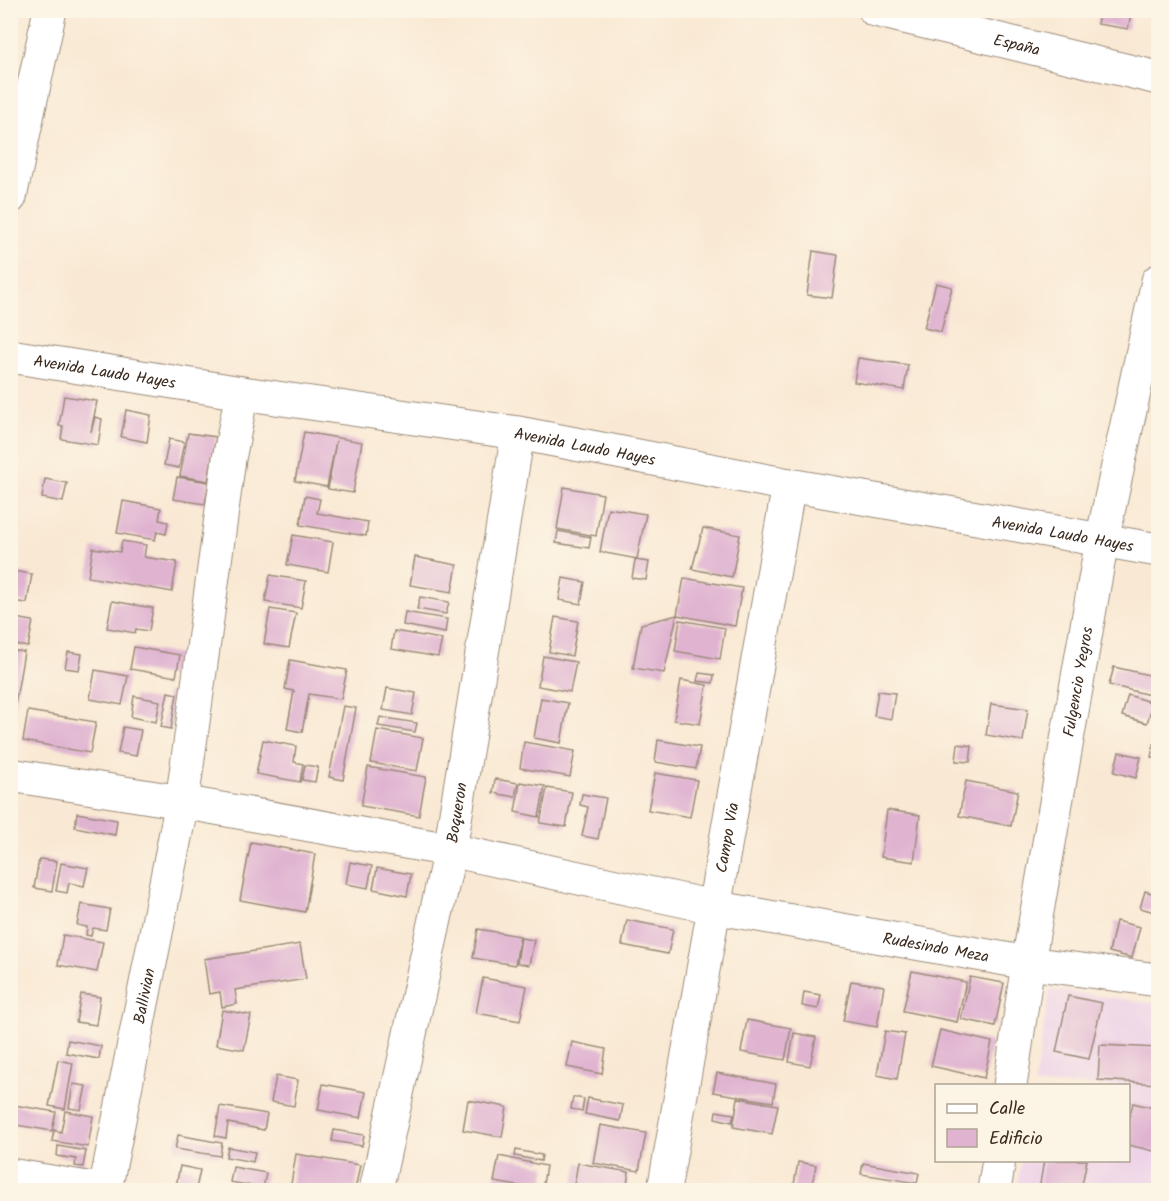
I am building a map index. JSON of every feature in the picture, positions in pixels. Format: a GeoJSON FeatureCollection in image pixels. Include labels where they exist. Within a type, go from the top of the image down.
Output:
{"type":"FeatureCollection","features":[{"type":"Feature","properties":{"kind":"street"},"geometry":{"type":"LineString","coordinates":[[10,197],[50,10]]}},
{"type":"Feature","properties":{"kind":"street","name":"España"},"geometry":{"type":"LineString","coordinates":[[875,10],[1158,78]]}},
{"type":"Feature","properties":{"kind":"street","name":"Fulgencio Yegros"},"geometry":{"type":"LineString","coordinates":[[1010,1084],[1028,963],[1103,534],[1158,281]]}},
{"type":"Feature","properties":{"kind":"street","name":"Avenida Laudo Hayes"},"geometry":{"type":"LineString","coordinates":[[10,356],[242,393],[518,433],[789,485],[1103,534],[1158,550]]}},
{"type":"Feature","properties":{"kind":"street","name":"Ballivian"},"geometry":{"type":"LineString","coordinates":[[105,1191],[182,802],[229,459],[242,393]]}},
{"type":"Feature","properties":{"kind":"street","name":"Boqueron"},"geometry":{"type":"LineString","coordinates":[[376,1191],[450,850],[518,433]]}},
{"type":"Feature","properties":{"kind":"street","name":"Campo Via"},"geometry":{"type":"LineString","coordinates":[[664,1191],[789,485]]}},
{"type":"Feature","properties":{"kind":"street"},"geometry":{"type":"LineString","coordinates":[[1103,534],[1158,536]]}},
{"type":"Feature","properties":{"kind":"street","name":"Rudesindo Meza"},"geometry":{"type":"LineString","coordinates":[[10,774],[450,850],[713,907],[1028,963],[1158,980]]}},
{"type":"Feature","properties":{"kind":"street"},"geometry":{"type":"LineString","coordinates":[[994,1191],[999,1162]]}},
{"type":"Feature","properties":{"kind":"street"},"geometry":{"type":"LineString","coordinates":[[10,1175],[99,1191]]}},
{"type":"Feature","properties":{"kind":"shaded area"},"geometry":{"type":"Polygon","coordinates":[[[1050,989],[1158,1004],[1158,1190],[1016,1190],[1021,1162],[1130,1162],[1130,1084],[1034,1084],[1050,989]]]}},
{"type":"Feature","properties":{"kind":"building"},"geometry":{"type":"Polygon","coordinates":[[[1100,10],[1132,10],[1128,29],[1097,24],[1100,10]]]}},
{"type":"Feature","properties":{"kind":"building"},"geometry":{"type":"Polygon","coordinates":[[[813,251],[838,255],[832,298],[807,295],[813,251]]]}},
{"type":"Feature","properties":{"kind":"building"},"geometry":{"type":"Polygon","coordinates":[[[936,283],[952,287],[941,332],[924,328],[936,283]]]}},
{"type":"Feature","properties":{"kind":"building"},"geometry":{"type":"Polygon","coordinates":[[[858,358],[908,365],[904,390],[854,382],[858,358]]]}},
{"type":"Feature","properties":{"kind":"building"},"geometry":{"type":"Polygon","coordinates":[[[64,396],[97,401],[91,432],[95,417],[102,419],[98,445],[61,439],[63,426],[59,426],[64,396]]]}},
{"type":"Feature","properties":{"kind":"building"},"geometry":{"type":"Polygon","coordinates":[[[126,410],[151,415],[147,442],[121,437],[126,410]]]}},
{"type":"Feature","properties":{"kind":"building"},"geometry":{"type":"Polygon","coordinates":[[[304,432],[362,442],[353,493],[328,489],[336,441],[327,487],[295,481],[304,432]]]}},
{"type":"Feature","properties":{"kind":"building"},"geometry":{"type":"Polygon","coordinates":[[[188,433],[216,437],[208,481],[180,476],[188,433]]]}},
{"type":"Feature","properties":{"kind":"building"},"geometry":{"type":"Polygon","coordinates":[[[169,439],[184,442],[179,468],[164,465],[169,439]]]}},
{"type":"Feature","properties":{"kind":"building"},"geometry":{"type":"Polygon","coordinates":[[[177,477],[209,482],[205,504],[173,499],[177,477]]]}},
{"type":"Feature","properties":{"kind":"building"},"geometry":{"type":"Polygon","coordinates":[[[45,479],[67,483],[63,502],[42,498],[45,479]]]}},
{"type":"Feature","properties":{"kind":"building"},"geometry":{"type":"Polygon","coordinates":[[[564,487],[603,494],[596,536],[557,529],[564,487]]]}},
{"type":"Feature","properties":{"kind":"building"},"geometry":{"type":"Polygon","coordinates":[[[305,496],[320,499],[317,513],[368,522],[366,536],[300,525],[305,496]]]}},
{"type":"Feature","properties":{"kind":"building"},"geometry":{"type":"Polygon","coordinates":[[[123,501],[161,508],[159,520],[168,522],[166,534],[157,532],[155,540],[117,533],[123,501]]]}},
{"type":"Feature","properties":{"kind":"building"},"geometry":{"type":"Polygon","coordinates":[[[608,508],[646,514],[637,559],[600,552],[608,508]]]}},
{"type":"Feature","properties":{"kind":"building"},"geometry":{"type":"Polygon","coordinates":[[[703,528],[740,535],[732,577],[692,569],[703,528]]]}},
{"type":"Feature","properties":{"kind":"building"},"geometry":{"type":"Polygon","coordinates":[[[558,531],[591,537],[589,548],[556,543],[558,531]]]}},
{"type":"Feature","properties":{"kind":"building"},"geometry":{"type":"Polygon","coordinates":[[[293,535],[333,542],[328,572],[287,565],[293,535]]]}},
{"type":"Feature","properties":{"kind":"building"},"geometry":{"type":"Polygon","coordinates":[[[122,541],[146,545],[144,557],[177,562],[172,592],[88,577],[93,548],[120,552],[122,541]]]}},
{"type":"Feature","properties":{"kind":"building"},"geometry":{"type":"Polygon","coordinates":[[[415,557],[457,565],[452,592],[410,585],[415,557]]]}},
{"type":"Feature","properties":{"kind":"building"},"geometry":{"type":"Polygon","coordinates":[[[635,560],[649,562],[646,580],[632,578],[635,560]]]}},
{"type":"Feature","properties":{"kind":"building"},"geometry":{"type":"Polygon","coordinates":[[[13,571],[32,574],[27,603],[10,601],[13,571]]]}},
{"type":"Feature","properties":{"kind":"building"},"geometry":{"type":"Polygon","coordinates":[[[270,575],[306,581],[301,608],[265,602],[270,575]]]}},
{"type":"Feature","properties":{"kind":"building"},"geometry":{"type":"Polygon","coordinates":[[[563,578],[585,582],[581,604],[559,600],[563,578]]]}},
{"type":"Feature","properties":{"kind":"building"},"geometry":{"type":"Polygon","coordinates":[[[684,578],[742,588],[735,626],[677,615],[684,578]]]}},
{"type":"Feature","properties":{"kind":"building"},"geometry":{"type":"Polygon","coordinates":[[[420,597],[449,602],[446,614],[417,609],[420,597]]]}},
{"type":"Feature","properties":{"kind":"building"},"geometry":{"type":"Polygon","coordinates":[[[112,601],[153,608],[149,631],[136,629],[135,633],[107,628],[112,601]]]}},
{"type":"Feature","properties":{"kind":"building"},"geometry":{"type":"Polygon","coordinates":[[[270,609],[296,613],[289,648],[264,644],[270,609]]]}},
{"type":"Feature","properties":{"kind":"building"},"geometry":{"type":"Polygon","coordinates":[[[405,612],[447,619],[445,633],[403,625],[405,612]]]}},
{"type":"Feature","properties":{"kind":"building"},"geometry":{"type":"Polygon","coordinates":[[[677,615],[664,673],[633,668],[641,624],[677,615]]]}},
{"type":"Feature","properties":{"kind":"building"},"geometry":{"type":"Polygon","coordinates":[[[10,617],[33,621],[28,647],[10,644],[10,617]]]}},
{"type":"Feature","properties":{"kind":"building"},"geometry":{"type":"Polygon","coordinates":[[[555,617],[578,621],[572,656],[549,652],[555,617]]]}},
{"type":"Feature","properties":{"kind":"building"},"geometry":{"type":"Polygon","coordinates":[[[680,620],[725,628],[720,659],[675,651],[680,620]]]}},
{"type":"Feature","properties":{"kind":"building"},"geometry":{"type":"Polygon","coordinates":[[[394,631],[442,639],[438,657],[391,649],[394,631]]]}},
{"type":"Feature","properties":{"kind":"building"},"geometry":{"type":"Polygon","coordinates":[[[134,647],[180,655],[176,677],[130,669],[134,647]]]}},
{"type":"Feature","properties":{"kind":"building"},"geometry":{"type":"Polygon","coordinates":[[[10,650],[24,652],[12,723],[10,723],[10,650]]]}},
{"type":"Feature","properties":{"kind":"building"},"geometry":{"type":"Polygon","coordinates":[[[68,652],[82,654],[79,670],[65,668],[68,652]]]}},
{"type":"Feature","properties":{"kind":"building"},"geometry":{"type":"Polygon","coordinates":[[[543,656],[576,662],[570,692],[538,686],[543,656]]]}},
{"type":"Feature","properties":{"kind":"building"},"geometry":{"type":"Polygon","coordinates":[[[290,660],[347,670],[341,699],[309,694],[302,732],[287,729],[294,691],[285,689],[290,660]]]}},
{"type":"Feature","properties":{"kind":"building"},"geometry":{"type":"Polygon","coordinates":[[[1114,667],[1158,677],[1158,697],[1109,685],[1114,667]]]}},
{"type":"Feature","properties":{"kind":"building"},"geometry":{"type":"Polygon","coordinates":[[[95,670],[128,676],[122,705],[90,699],[95,670]]]}},
{"type":"Feature","properties":{"kind":"building"},"geometry":{"type":"Polygon","coordinates":[[[699,673],[714,675],[713,683],[697,681],[699,673]]]}},
{"type":"Feature","properties":{"kind":"building"},"geometry":{"type":"Polygon","coordinates":[[[681,680],[707,685],[700,724],[674,720],[681,680]]]}},
{"type":"Feature","properties":{"kind":"building"},"geometry":{"type":"Polygon","coordinates":[[[387,688],[416,693],[412,715],[383,710],[387,688]]]}},
{"type":"Feature","properties":{"kind":"building"},"geometry":{"type":"Polygon","coordinates":[[[878,691],[895,693],[891,719],[874,716],[878,691]]]}},
{"type":"Feature","properties":{"kind":"building"},"geometry":{"type":"Polygon","coordinates":[[[168,692],[177,694],[171,729],[161,727],[168,692]]]}},
{"type":"Feature","properties":{"kind":"building"},"geometry":{"type":"Polygon","coordinates":[[[1128,695],[1153,703],[1147,723],[1122,716],[1128,695]]]}},
{"type":"Feature","properties":{"kind":"building"},"geometry":{"type":"Polygon","coordinates":[[[134,696],[160,701],[156,722],[131,717],[134,696]]]}},
{"type":"Feature","properties":{"kind":"building"},"geometry":{"type":"Polygon","coordinates":[[[541,698],[568,703],[561,743],[534,738],[541,698]]]}},
{"type":"Feature","properties":{"kind":"building"},"geometry":{"type":"Polygon","coordinates":[[[991,704],[1028,709],[1023,741],[986,735],[991,704]]]}},
{"type":"Feature","properties":{"kind":"building"},"geometry":{"type":"Polygon","coordinates":[[[343,706],[356,708],[343,780],[329,777],[343,706]]]}},
{"type":"Feature","properties":{"kind":"building"},"geometry":{"type":"Polygon","coordinates":[[[28,711],[96,722],[90,753],[23,741],[28,711]]]}},
{"type":"Feature","properties":{"kind":"building"},"geometry":{"type":"Polygon","coordinates":[[[380,717],[417,723],[415,732],[378,726],[380,717]]]}},
{"type":"Feature","properties":{"kind":"building"},"geometry":{"type":"Polygon","coordinates":[[[123,727],[141,730],[136,756],[118,753],[123,727]]]}},
{"type":"Feature","properties":{"kind":"building"},"geometry":{"type":"Polygon","coordinates":[[[377,730],[423,738],[417,771],[371,763],[377,730]]]}},
{"type":"Feature","properties":{"kind":"building"},"geometry":{"type":"Polygon","coordinates":[[[263,740],[296,746],[294,762],[303,764],[300,782],[256,774],[263,740]]]}},
{"type":"Feature","properties":{"kind":"building"},"geometry":{"type":"Polygon","coordinates":[[[658,740],[700,747],[696,769],[655,762],[658,740]]]}},
{"type":"Feature","properties":{"kind":"building"},"geometry":{"type":"Polygon","coordinates":[[[524,742],[575,751],[570,777],[520,768],[524,742]]]}},
{"type":"Feature","properties":{"kind":"building"},"geometry":{"type":"Polygon","coordinates":[[[958,744],[972,746],[970,762],[956,761],[958,744]]]}},
{"type":"Feature","properties":{"kind":"building"},"geometry":{"type":"Polygon","coordinates":[[[1154,744],[1158,745],[1158,758],[1151,757],[1154,744]]]}},
{"type":"Feature","properties":{"kind":"building"},"geometry":{"type":"Polygon","coordinates":[[[1119,752],[1141,757],[1136,778],[1114,772],[1119,752]]]}},
{"type":"Feature","properties":{"kind":"building"},"geometry":{"type":"Polygon","coordinates":[[[305,765],[318,767],[315,782],[302,780],[305,765]]]}},
{"type":"Feature","properties":{"kind":"building"},"geometry":{"type":"Polygon","coordinates":[[[368,767],[426,777],[419,816],[361,806],[368,767]]]}},
{"type":"Feature","properties":{"kind":"building"},"geometry":{"type":"Polygon","coordinates":[[[655,773],[697,780],[690,817],[648,810],[655,773]]]}},
{"type":"Feature","properties":{"kind":"building"},"geometry":{"type":"Polygon","coordinates":[[[495,779],[518,783],[515,797],[493,793],[495,779]]]}},
{"type":"Feature","properties":{"kind":"building"},"geometry":{"type":"Polygon","coordinates":[[[966,781],[1018,791],[1011,826],[959,816],[966,781]]]}},
{"type":"Feature","properties":{"kind":"building"},"geometry":{"type":"Polygon","coordinates":[[[520,782],[545,786],[539,817],[515,812],[520,782]]]}},
{"type":"Feature","properties":{"kind":"building"},"geometry":{"type":"Polygon","coordinates":[[[547,788],[572,792],[566,827],[540,823],[547,788]]]}},
{"type":"Feature","properties":{"kind":"building"},"geometry":{"type":"Polygon","coordinates":[[[582,794],[606,798],[598,839],[582,836],[588,807],[580,805],[582,794]]]}},
{"type":"Feature","properties":{"kind":"building"},"geometry":{"type":"Polygon","coordinates":[[[887,810],[920,815],[914,862],[881,857],[887,810]]]}},
{"type":"Feature","properties":{"kind":"building"},"geometry":{"type":"Polygon","coordinates":[[[77,813],[117,820],[115,835],[75,827],[77,813]]]}},
{"type":"Feature","properties":{"kind":"building"},"geometry":{"type":"Polygon","coordinates":[[[251,842],[315,854],[305,912],[240,900],[251,842]]]}},
{"type":"Feature","properties":{"kind":"building"},"geometry":{"type":"Polygon","coordinates":[[[39,859],[57,861],[52,891],[34,888],[39,859]]]}},
{"type":"Feature","properties":{"kind":"building"},"geometry":{"type":"Polygon","coordinates":[[[350,862],[372,866],[368,888],[346,884],[350,862]]]}},
{"type":"Feature","properties":{"kind":"building"},"geometry":{"type":"Polygon","coordinates":[[[61,863],[88,868],[84,886],[69,883],[67,893],[56,891],[61,863]]]}},
{"type":"Feature","properties":{"kind":"building"},"geometry":{"type":"Polygon","coordinates":[[[377,868],[411,874],[407,896],[373,889],[377,868]]]}},
{"type":"Feature","properties":{"kind":"building"},"geometry":{"type":"Polygon","coordinates":[[[1145,891],[1158,895],[1158,913],[1140,908],[1145,891]]]}},
{"type":"Feature","properties":{"kind":"building"},"geometry":{"type":"Polygon","coordinates":[[[81,904],[110,909],[106,930],[93,928],[91,936],[86,935],[87,927],[77,925],[81,904]]]}},
{"type":"Feature","properties":{"kind":"building"},"geometry":{"type":"Polygon","coordinates":[[[627,920],[673,929],[668,954],[622,945],[627,920]]]}},
{"type":"Feature","properties":{"kind":"building"},"geometry":{"type":"Polygon","coordinates":[[[1116,921],[1140,927],[1132,958],[1109,952],[1116,921]]]}},
{"type":"Feature","properties":{"kind":"building"},"geometry":{"type":"Polygon","coordinates":[[[478,929],[520,936],[515,965],[473,958],[478,929]]]}},
{"type":"Feature","properties":{"kind":"building"},"geometry":{"type":"Polygon","coordinates":[[[63,935],[103,942],[97,972],[58,965],[63,935]]]}},
{"type":"Feature","properties":{"kind":"building"},"geometry":{"type":"Polygon","coordinates":[[[521,938],[534,940],[529,965],[517,963],[521,938]]]}},
{"type":"Feature","properties":{"kind":"building"},"geometry":{"type":"Polygon","coordinates":[[[300,944],[306,979],[235,990],[237,1004],[222,1007],[220,992],[209,994],[204,959],[300,944]]]}},
{"type":"Feature","properties":{"kind":"building"},"geometry":{"type":"Polygon","coordinates":[[[912,971],[966,982],[957,1022],[903,1011],[912,971]]]}},
{"type":"Feature","properties":{"kind":"building"},"geometry":{"type":"Polygon","coordinates":[[[970,977],[1004,983],[995,1026],[961,1019],[970,977]]]}},
{"type":"Feature","properties":{"kind":"building"},"geometry":{"type":"Polygon","coordinates":[[[483,978],[527,986],[520,1021],[476,1013],[483,978]]]}},
{"type":"Feature","properties":{"kind":"building"},"geometry":{"type":"Polygon","coordinates":[[[851,981],[884,986],[877,1027],[843,1021],[851,981]]]}},
{"type":"Feature","properties":{"kind":"building"},"geometry":{"type":"Polygon","coordinates":[[[804,992],[821,995],[818,1009],[802,1006],[804,992]]]}},
{"type":"Feature","properties":{"kind":"building"},"geometry":{"type":"Polygon","coordinates":[[[81,994],[100,997],[96,1025],[76,1022],[81,994]]]}},
{"type":"Feature","properties":{"kind":"building"},"geometry":{"type":"Polygon","coordinates":[[[1068,996],[1102,1003],[1089,1059],[1056,1052],[1068,996]]]}},
{"type":"Feature","properties":{"kind":"building"},"geometry":{"type":"Polygon","coordinates":[[[222,1010],[251,1015],[244,1050],[216,1045],[222,1010]]]}},
{"type":"Feature","properties":{"kind":"building"},"geometry":{"type":"Polygon","coordinates":[[[747,1020],[791,1028],[785,1060],[741,1052],[747,1020]]]}},
{"type":"Feature","properties":{"kind":"building"},"geometry":{"type":"Polygon","coordinates":[[[940,1030],[992,1042],[984,1078],[931,1066],[940,1030]]]}},
{"type":"Feature","properties":{"kind":"building"},"geometry":{"type":"Polygon","coordinates":[[[885,1031],[905,1034],[897,1079],[877,1075],[885,1031]]]}},
{"type":"Feature","properties":{"kind":"building"},"geometry":{"type":"Polygon","coordinates":[[[794,1033],[816,1037],[810,1066],[789,1062],[794,1033]]]}},
{"type":"Feature","properties":{"kind":"building"},"geometry":{"type":"Polygon","coordinates":[[[68,1040],[101,1046],[99,1059],[66,1053],[68,1040]]]}},
{"type":"Feature","properties":{"kind":"building"},"geometry":{"type":"Polygon","coordinates":[[[572,1042],[606,1049],[602,1074],[567,1067],[572,1042]]]}},
{"type":"Feature","properties":{"kind":"building"},"geometry":{"type":"Polygon","coordinates":[[[1100,1045],[1158,1048],[1158,1084],[1098,1080],[1100,1045]]]}},
{"type":"Feature","properties":{"kind":"building"},"geometry":{"type":"Polygon","coordinates":[[[58,1060],[73,1063],[65,1109],[49,1106],[58,1060]]]}},
{"type":"Feature","properties":{"kind":"building"},"geometry":{"type":"Polygon","coordinates":[[[717,1073],[776,1084],[773,1102],[713,1092],[717,1073]]]}},
{"type":"Feature","properties":{"kind":"building"},"geometry":{"type":"Polygon","coordinates":[[[276,1076],[298,1080],[294,1106],[271,1102],[276,1076]]]}},
{"type":"Feature","properties":{"kind":"building"},"geometry":{"type":"Polygon","coordinates":[[[73,1084],[86,1086],[81,1110],[69,1108],[73,1084]]]}},
{"type":"Feature","properties":{"kind":"building"},"geometry":{"type":"Polygon","coordinates":[[[323,1084],[366,1092],[361,1118],[318,1110],[323,1084]]]}},
{"type":"Feature","properties":{"kind":"building"},"geometry":{"type":"Polygon","coordinates":[[[573,1097],[584,1099],[582,1111],[571,1109],[573,1097]]]}},
{"type":"Feature","properties":{"kind":"building"},"geometry":{"type":"Polygon","coordinates":[[[588,1098],[623,1105],[620,1121],[585,1114],[588,1098]]]}},
{"type":"Feature","properties":{"kind":"building"},"geometry":{"type":"Polygon","coordinates":[[[738,1098],[778,1105],[772,1134],[733,1127],[738,1098]]]}},
{"type":"Feature","properties":{"kind":"building"},"geometry":{"type":"Polygon","coordinates":[[[468,1100],[507,1107],[502,1137],[463,1130],[468,1100]]]}},
{"type":"Feature","properties":{"kind":"building"},"geometry":{"type":"Polygon","coordinates":[[[1133,1103],[1158,1109],[1158,1152],[1130,1145],[1130,1115],[1133,1103]]]}},
{"type":"Feature","properties":{"kind":"building"},"geometry":{"type":"Polygon","coordinates":[[[14,1105],[56,1112],[52,1131],[10,1124],[14,1105]]]}},
{"type":"Feature","properties":{"kind":"building"},"geometry":{"type":"Polygon","coordinates":[[[220,1106],[267,1114],[264,1130],[228,1123],[226,1138],[215,1136],[220,1106]]]}},
{"type":"Feature","properties":{"kind":"building"},"geometry":{"type":"Polygon","coordinates":[[[65,1111],[93,1116],[88,1147],[52,1141],[54,1130],[61,1132],[65,1111]]]}},
{"type":"Feature","properties":{"kind":"building"},"geometry":{"type":"Polygon","coordinates":[[[716,1111],[734,1114],[732,1122],[715,1118],[716,1111]]]}},
{"type":"Feature","properties":{"kind":"building"},"geometry":{"type":"Polygon","coordinates":[[[600,1125],[646,1133],[639,1171],[593,1163],[600,1125]]]}},
{"type":"Feature","properties":{"kind":"building"},"geometry":{"type":"Polygon","coordinates":[[[334,1130],[364,1135],[362,1146],[332,1141],[334,1130]]]}},
{"type":"Feature","properties":{"kind":"building"},"geometry":{"type":"Polygon","coordinates":[[[178,1135],[222,1143],[220,1156],[175,1149],[178,1135]]]}},
{"type":"Feature","properties":{"kind":"building"},"geometry":{"type":"Polygon","coordinates":[[[58,1146],[86,1151],[83,1167],[75,1166],[76,1159],[57,1156],[58,1146]]]}},
{"type":"Feature","properties":{"kind":"building"},"geometry":{"type":"Polygon","coordinates":[[[228,1147],[255,1152],[253,1162],[226,1157],[228,1147]]]}},
{"type":"Feature","properties":{"kind":"building"},"geometry":{"type":"Polygon","coordinates":[[[516,1150],[542,1155],[541,1161],[515,1156],[516,1150]]]}},
{"type":"Feature","properties":{"kind":"building"},"geometry":{"type":"Polygon","coordinates":[[[296,1154],[360,1165],[355,1190],[290,1190],[296,1154]]]}},
{"type":"Feature","properties":{"kind":"building"},"geometry":{"type":"Polygon","coordinates":[[[499,1156],[546,1166],[542,1190],[494,1182],[499,1156]]]}},
{"type":"Feature","properties":{"kind":"building"},"geometry":{"type":"Polygon","coordinates":[[[798,1162],[816,1165],[811,1190],[793,1190],[798,1162]]]}},
{"type":"Feature","properties":{"kind":"building"},"geometry":{"type":"Polygon","coordinates":[[[1044,1162],[1087,1162],[1081,1190],[1039,1190],[1044,1162]]]}},
{"type":"Feature","properties":{"kind":"building"},"geometry":{"type":"Polygon","coordinates":[[[578,1163],[629,1172],[626,1190],[573,1190],[578,1163]]]}},
{"type":"Feature","properties":{"kind":"building"},"geometry":{"type":"Polygon","coordinates":[[[863,1163],[919,1173],[917,1183],[861,1174],[863,1163]]]}},
{"type":"Feature","properties":{"kind":"building"},"geometry":{"type":"Polygon","coordinates":[[[180,1166],[200,1170],[196,1189],[176,1186],[180,1166]]]}},
{"type":"Feature","properties":{"kind":"building"},"geometry":{"type":"Polygon","coordinates":[[[233,1167],[266,1173],[263,1188],[230,1182],[233,1167]]]}},
{"type":"Feature","properties":{"kind":"building"},"geometry":{"type":"Polygon","coordinates":[[[891,1183],[923,1188],[922,1190],[889,1190],[891,1183]]]}}]}
